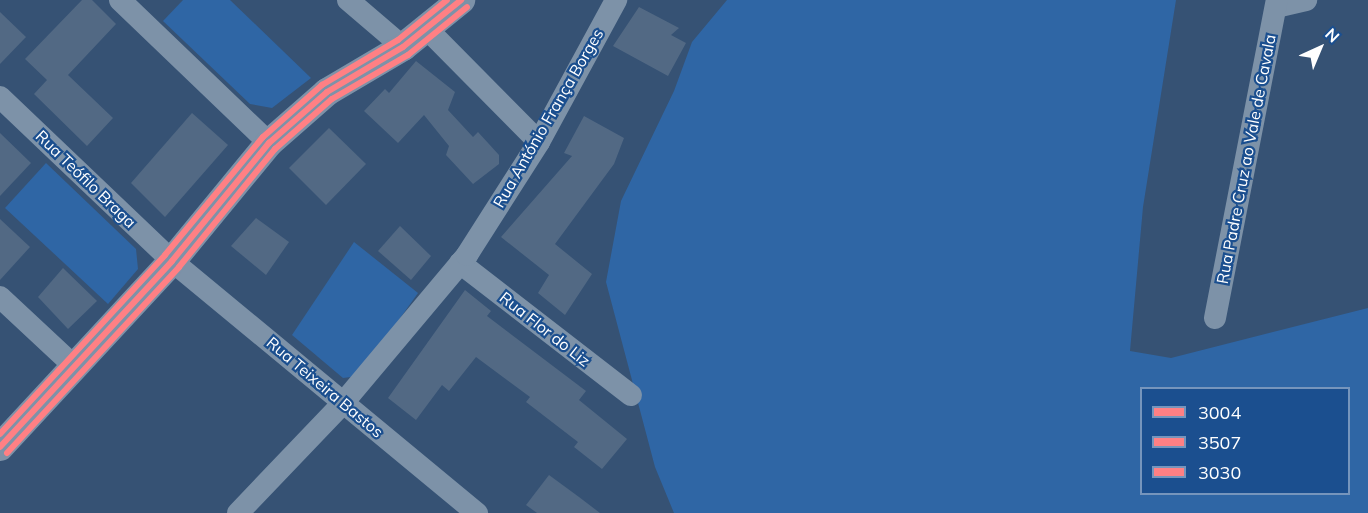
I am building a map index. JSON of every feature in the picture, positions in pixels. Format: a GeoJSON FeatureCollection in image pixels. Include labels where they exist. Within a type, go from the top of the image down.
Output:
{"type":"FeatureCollection","features":[{"type":"Feature","properties":{"kind":"street"},"geometry":{"type":"LineString","coordinates":[[120,0],[269,143]]}},
{"type":"Feature","properties":{"kind":"street"},"geometry":{"type":"LineString","coordinates":[[348,0],[403,47]]}},
{"type":"Feature","properties":{"kind":"street"},"geometry":{"type":"LineString","coordinates":[[0,447],[172,261],[269,143],[327,92],[403,47],[427,30],[461,0]]}},
{"type":"Feature","properties":{"kind":"street","name":"Rua António França Borges"},"geometry":{"type":"LineString","coordinates":[[238,513],[344,403],[460,263],[538,142],[616,0]]}},
{"type":"Feature","properties":{"kind":"street"},"geometry":{"type":"LineString","coordinates":[[1277,4],[1306,0]]}},
{"type":"Feature","properties":{"kind":"street","name":"Rua Padre Cruz ao Vale de Cavala"},"geometry":{"type":"LineString","coordinates":[[1215,318],[1277,4]]}},
{"type":"Feature","properties":{"kind":"street"},"geometry":{"type":"LineString","coordinates":[[427,30],[538,142]]}},
{"type":"Feature","properties":{"kind":"street","name":"Rua Teófilo Braga"},"geometry":{"type":"LineString","coordinates":[[0,97],[172,261]]}},
{"type":"Feature","properties":{"kind":"street","name":"Rua Teixeira Bastos"},"geometry":{"type":"LineString","coordinates":[[172,261],[477,513]]}},
{"type":"Feature","properties":{"kind":"street","name":"Rua Flor do Liz"},"geometry":{"type":"LineString","coordinates":[[460,263],[631,395]]}},
{"type":"Feature","properties":{"kind":"street"},"geometry":{"type":"LineString","coordinates":[[0,297],[75,367]]}},
{"type":"Feature","properties":{"kind":"shaded area"},"geometry":{"type":"Polygon","coordinates":[[[183,0],[230,0],[311,78],[272,108],[250,104],[163,21],[183,0]]]}},
{"type":"Feature","properties":{"kind":"shaded area"},"geometry":{"type":"Polygon","coordinates":[[[727,0],[1176,0],[1143,207],[1130,351],[1171,358],[1368,308],[1368,513],[674,513],[655,467],[606,282],[621,201],[674,91],[692,42],[727,0]]]}},
{"type":"Feature","properties":{"kind":"shaded area"},"geometry":{"type":"Polygon","coordinates":[[[46,163],[136,249],[138,269],[108,304],[5,208],[46,163]]]}},
{"type":"Feature","properties":{"kind":"shaded area"},"geometry":{"type":"Polygon","coordinates":[[[354,242],[418,293],[359,376],[343,378],[292,335],[354,242]]]}},
{"type":"Feature","properties":{"kind":"building"},"geometry":{"type":"Polygon","coordinates":[[[82,0],[92,0],[116,24],[68,75],[113,118],[87,146],[34,94],[47,80],[25,59],[82,0]]]}},
{"type":"Feature","properties":{"kind":"building"},"geometry":{"type":"Polygon","coordinates":[[[639,7],[679,28],[671,35],[686,43],[668,76],[613,46],[639,7]]]}},
{"type":"Feature","properties":{"kind":"building"},"geometry":{"type":"Polygon","coordinates":[[[0,12],[26,37],[0,64],[0,12]]]}},
{"type":"Feature","properties":{"kind":"building"},"geometry":{"type":"Polygon","coordinates":[[[416,61],[455,92],[448,110],[473,137],[478,132],[499,155],[499,164],[473,184],[446,155],[449,146],[424,115],[398,143],[364,111],[385,89],[389,93],[416,61]]]}},
{"type":"Feature","properties":{"kind":"building"},"geometry":{"type":"Polygon","coordinates":[[[192,113],[228,145],[165,217],[131,183],[192,113]]]}},
{"type":"Feature","properties":{"kind":"building"},"geometry":{"type":"Polygon","coordinates":[[[584,116],[624,138],[614,164],[555,244],[592,274],[565,315],[538,293],[549,275],[501,237],[572,156],[564,153],[584,116]]]}},
{"type":"Feature","properties":{"kind":"building"},"geometry":{"type":"Polygon","coordinates":[[[329,128],[366,164],[326,205],[289,168],[329,128]]]}},
{"type":"Feature","properties":{"kind":"building"},"geometry":{"type":"Polygon","coordinates":[[[0,133],[31,163],[0,196],[0,133]]]}},
{"type":"Feature","properties":{"kind":"building"},"geometry":{"type":"Polygon","coordinates":[[[256,218],[289,242],[266,275],[231,246],[256,218]]]}},
{"type":"Feature","properties":{"kind":"building"},"geometry":{"type":"Polygon","coordinates":[[[0,219],[30,247],[0,280],[0,219]]]}},
{"type":"Feature","properties":{"kind":"building"},"geometry":{"type":"Polygon","coordinates":[[[400,226],[431,256],[411,280],[378,251],[400,226]]]}},
{"type":"Feature","properties":{"kind":"building"},"geometry":{"type":"Polygon","coordinates":[[[63,268],[97,301],[68,329],[38,297],[63,268]]]}},
{"type":"Feature","properties":{"kind":"building"},"geometry":{"type":"Polygon","coordinates":[[[465,290],[491,311],[487,316],[586,391],[579,400],[627,439],[602,469],[574,447],[578,442],[526,402],[530,397],[476,357],[449,391],[442,385],[416,420],[388,398],[465,290]]]}},
{"type":"Feature","properties":{"kind":"building"},"geometry":{"type":"Polygon","coordinates":[[[549,475],[600,513],[537,513],[526,505],[549,475]]]}},
{"type":"Feature","properties":{"kind":"transit line","name":"3030"},"geometry":{"type":"LineString","coordinates":[[0,434],[165,255],[263,137],[322,85],[398,40],[447,0]]}},
{"type":"Feature","properties":{"kind":"transit line","name":"3004"},"geometry":{"type":"LineString","coordinates":[[0,447],[172,261],[269,143],[327,92],[403,47],[461,0]]}},
{"type":"Feature","properties":{"kind":"transit line","name":"3507"},"geometry":{"type":"LineString","coordinates":[[7,453],[179,267],[275,149],[332,99],[408,55],[467,7]]}}]}
